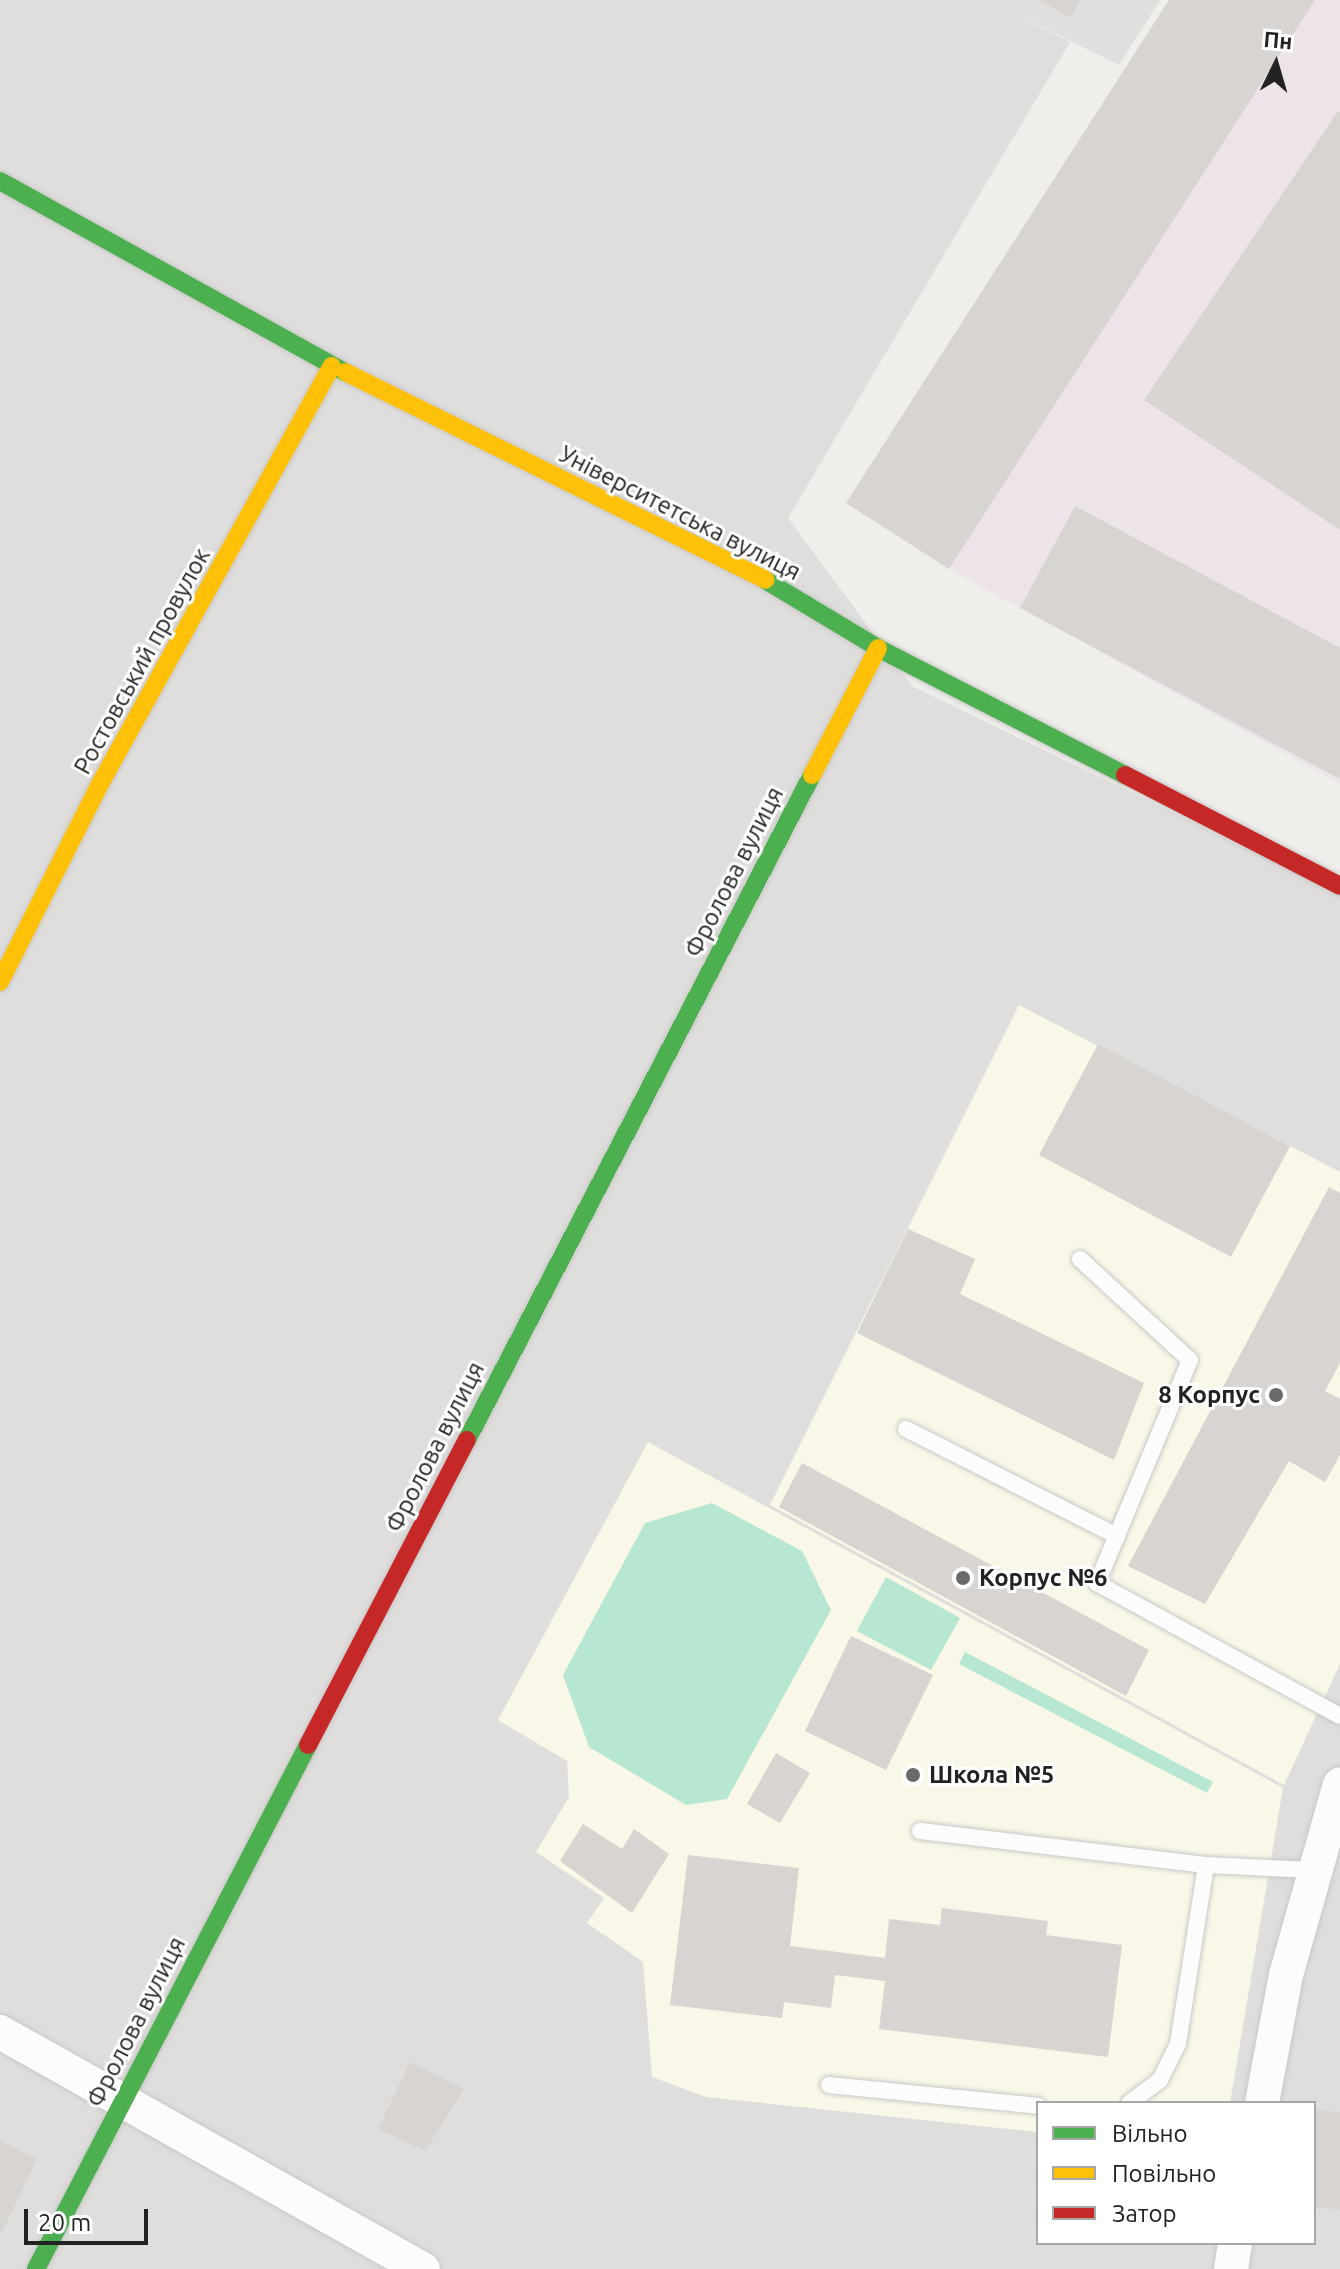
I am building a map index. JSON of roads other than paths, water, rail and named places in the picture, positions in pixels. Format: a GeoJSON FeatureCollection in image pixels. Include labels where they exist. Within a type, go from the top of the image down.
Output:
{"type":"FeatureCollection","features":[{"type":"Feature","properties":{"kind":"street","name":"Університетська вулиця"},"geometry":{"type":"LineString","coordinates":[[0,181],[332,366],[766,581],[878,648],[1340,886]]}},
{"type":"Feature","properties":{"kind":"street","name":"Ростовський провулок"},"geometry":{"type":"LineString","coordinates":[[0,982],[100,784],[332,366]]}},
{"type":"Feature","properties":{"kind":"street","name":"Фролова вулиця"},"geometry":{"type":"LineString","coordinates":[[36,2269],[878,648]]}},
{"type":"Feature","properties":{"kind":"street"},"geometry":{"type":"LineString","coordinates":[[1262,2101],[1286,1975],[1340,1784]]}},
{"type":"Feature","properties":{"kind":"street"},"geometry":{"type":"LineString","coordinates":[[0,2032],[423,2269]]}},
{"type":"Feature","properties":{"kind":"street"},"geometry":{"type":"LineString","coordinates":[[1231,2269],[1235,2245]]}},
{"type":"Feature","properties":{"kind":"lane"},"geometry":{"type":"LineString","coordinates":[[1080,1259],[1190,1360],[1097,1583],[1340,1716]]}},
{"type":"Feature","properties":{"kind":"lane"},"geometry":{"type":"LineString","coordinates":[[906,1429],[1117,1536]]}},
{"type":"Feature","properties":{"kind":"lane"},"geometry":{"type":"LineString","coordinates":[[920,1831],[1206,1865],[1314,1870]]}},
{"type":"Feature","properties":{"kind":"lane"},"geometry":{"type":"LineString","coordinates":[[1133,2101],[1160,2080],[1178,2044],[1206,1865]]}},
{"type":"Feature","properties":{"kind":"lane"},"geometry":{"type":"LineString","coordinates":[[829,2085],[1036,2106]]}},
{"type":"Feature","properties":{"kind":"place","name":"8 Корпус"},"geometry":{"type":"Point","coordinates":[1276,1395]}},
{"type":"Feature","properties":{"kind":"place","name":"Корпус №6"},"geometry":{"type":"Point","coordinates":[963,1578]}},
{"type":"Feature","properties":{"kind":"place","name":"Школа №5"},"geometry":{"type":"Point","coordinates":[913,1775]}}]}
